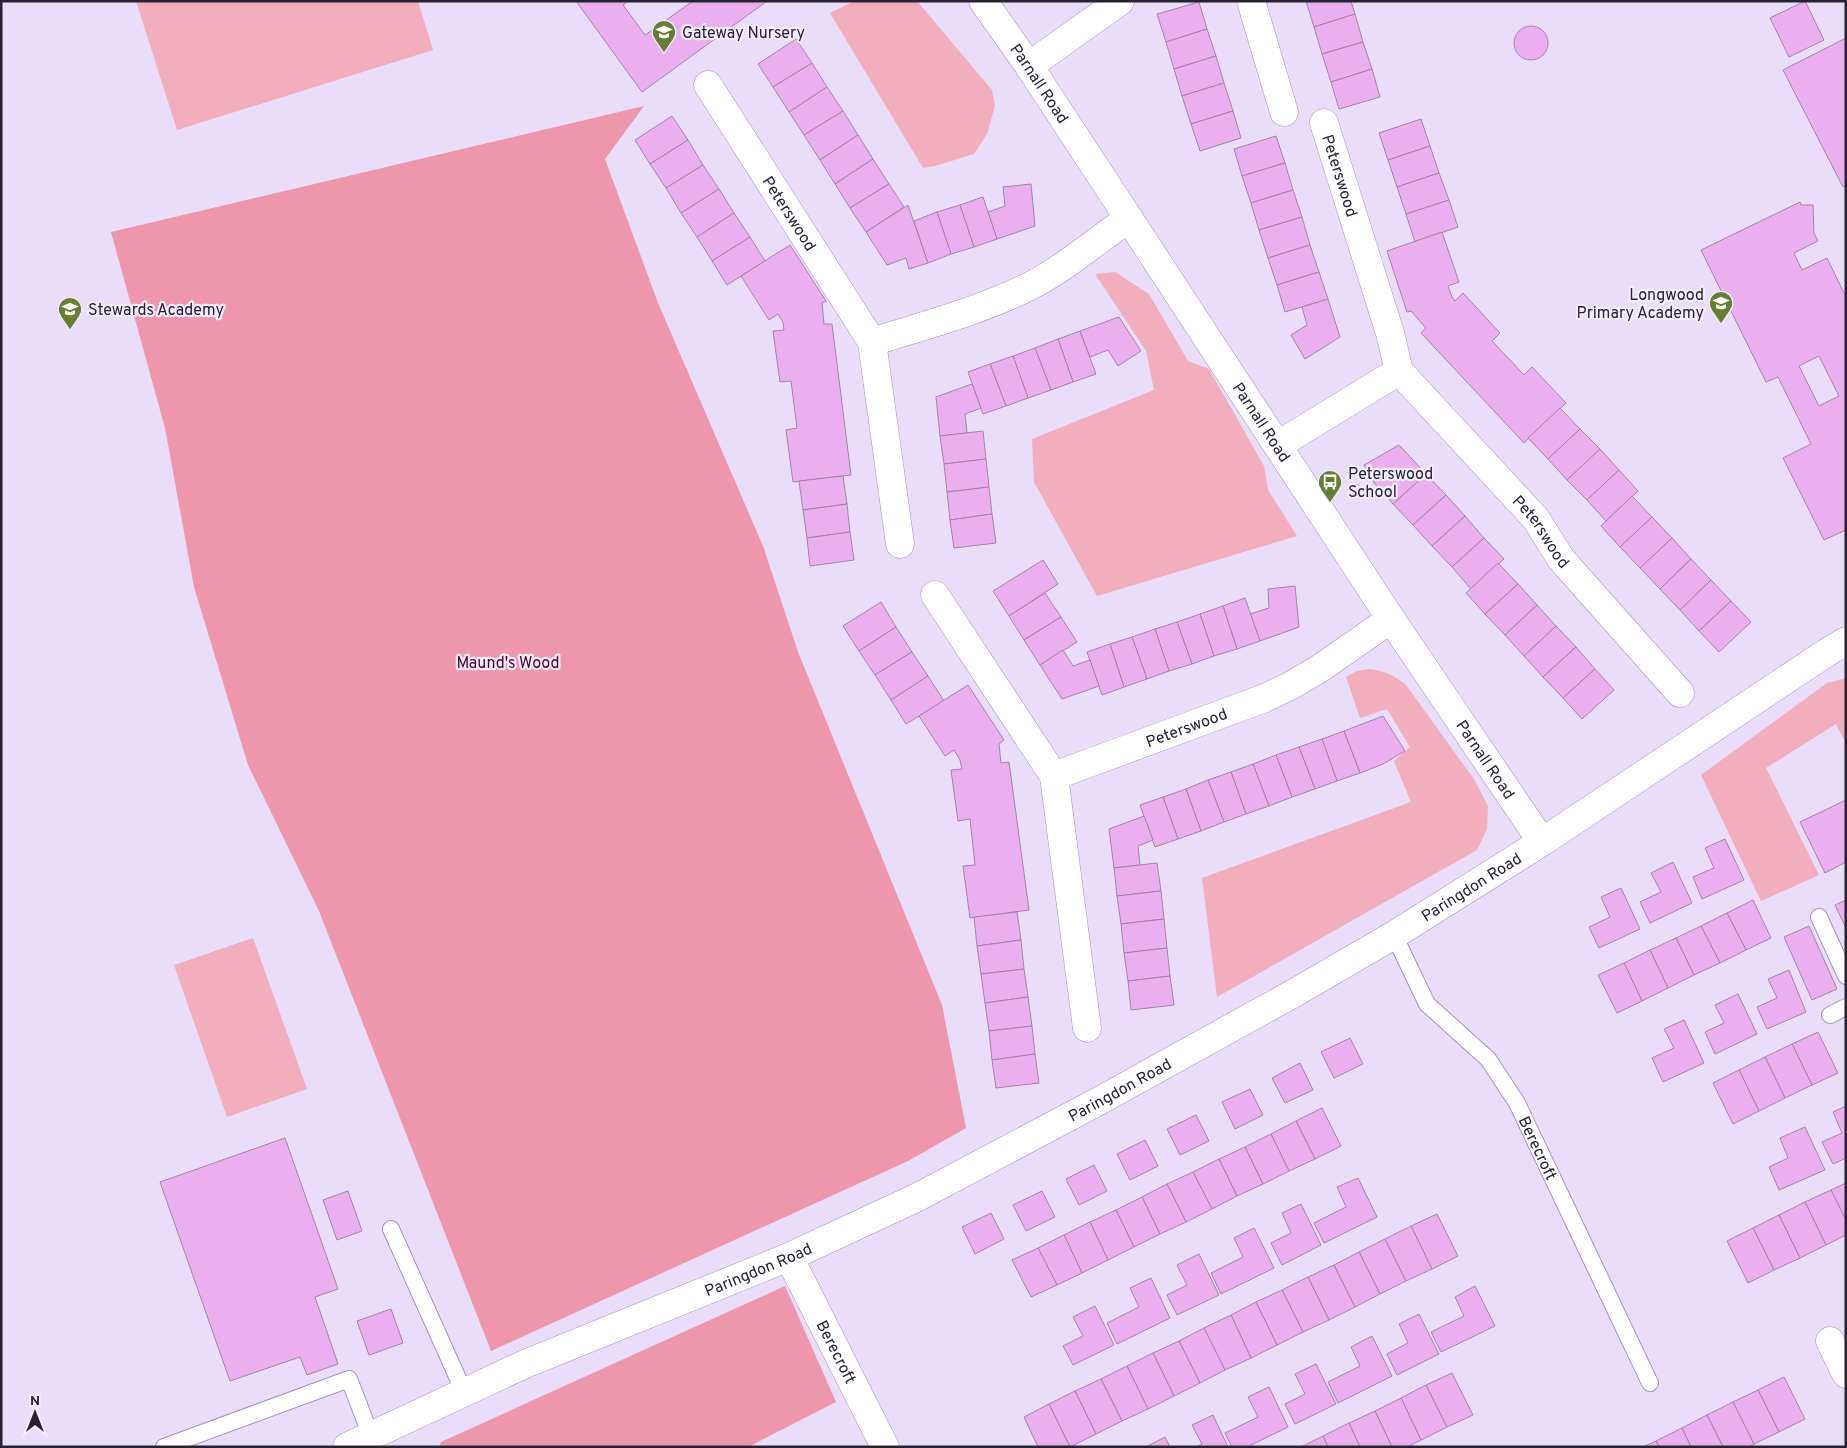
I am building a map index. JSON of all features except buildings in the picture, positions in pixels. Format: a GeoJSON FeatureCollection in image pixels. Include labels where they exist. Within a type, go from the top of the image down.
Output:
{"type":"FeatureCollection","features":[{"type":"Feature","properties":{"kind":"street","name":"Parnall Road"},"geometry":{"type":"LineString","coordinates":[[983,1],[1029,66],[1391,620],[1542,842]]}},
{"type":"Feature","properties":{"kind":"street"},"geometry":{"type":"LineString","coordinates":[[1029,66],[1120,1]]}},
{"type":"Feature","properties":{"kind":"street"},"geometry":{"type":"LineString","coordinates":[[1251,1],[1284,112]]}},
{"type":"Feature","properties":{"kind":"street","name":"Peterswood"},"geometry":{"type":"LineString","coordinates":[[708,85],[872,342],[900,544]]}},
{"type":"Feature","properties":{"kind":"street","name":"Peterswood"},"geometry":{"type":"LineString","coordinates":[[1324,123],[1390,333],[1399,371],[1536,520],[1561,559],[1680,693]]}},
{"type":"Feature","properties":{"kind":"street"},"geometry":{"type":"LineString","coordinates":[[872,342],[970,311],[1030,286],[1059,268],[1128,219]]}},
{"type":"Feature","properties":{"kind":"street"},"geometry":{"type":"LineString","coordinates":[[1278,445],[1399,371]]}},
{"type":"Feature","properties":{"kind":"street"},"geometry":{"type":"LineString","coordinates":[[935,595],[1054,776],[1088,1028]]}},
{"type":"Feature","properties":{"kind":"street","name":"Peterswood"},"geometry":{"type":"LineString","coordinates":[[1054,776],[1256,701],[1290,686],[1391,620]]}},
{"type":"Feature","properties":{"kind":"street","name":"Paringdon Road"},"geometry":{"type":"LineString","coordinates":[[359,1441],[525,1364],[789,1256],[927,1193],[1244,1021],[1394,935],[1542,842],[1715,725],[1846,641]]}},
{"type":"Feature","properties":{"kind":"street","name":"Berecroft"},"geometry":{"type":"LineString","coordinates":[[789,1256],[886,1447]]}},
{"type":"Feature","properties":{"kind":"street"},"geometry":{"type":"LineString","coordinates":[[1830,1341],[1846,1374]]}},
{"type":"Feature","properties":{"kind":"lane"},"geometry":{"type":"LineString","coordinates":[[1819,917],[1846,976]]}},
{"type":"Feature","properties":{"kind":"lane","name":"Berecroft"},"geometry":{"type":"LineString","coordinates":[[1394,935],[1427,1004],[1488,1059],[1517,1103],[1650,1382]]}},
{"type":"Feature","properties":{"kind":"lane"},"geometry":{"type":"LineString","coordinates":[[1830,1015],[1846,1008]]}},
{"type":"Feature","properties":{"kind":"lane"},"geometry":{"type":"LineString","coordinates":[[391,1229],[464,1392]]}},
{"type":"Feature","properties":{"kind":"lane"},"geometry":{"type":"LineString","coordinates":[[164,1447],[349,1379],[359,1441]]}},
{"type":"Feature","properties":{"kind":"shaded area"},"geometry":{"type":"Polygon","coordinates":[[[136,1],[418,1],[433,50],[177,130],[136,1]]]}},
{"type":"Feature","properties":{"kind":"shaded area"},"geometry":{"type":"Polygon","coordinates":[[[854,1],[917,1],[992,90],[995,106],[987,134],[974,154],[923,168],[830,13],[854,1]]]}},
{"type":"Feature","properties":{"kind":"shaded area"},"geometry":{"type":"Polygon","coordinates":[[[1115,272],[1149,294],[1188,361],[1209,369],[1264,466],[1268,490],[1297,536],[1097,596],[1034,482],[1032,439],[1154,390],[1146,351],[1095,274],[1115,272]]]}},
{"type":"Feature","properties":{"kind":"shaded area"},"geometry":{"type":"Polygon","coordinates":[[[1369,669],[1389,674],[1406,685],[1474,779],[1488,806],[1487,829],[1477,850],[1217,997],[1202,878],[1411,802],[1394,761],[1410,747],[1387,709],[1360,718],[1346,677],[1357,671],[1369,669]]]}},
{"type":"Feature","properties":{"kind":"shaded area"},"geometry":{"type":"Polygon","coordinates":[[[1846,678],[1846,744],[1836,724],[1766,768],[1819,875],[1761,901],[1701,775],[1827,683],[1846,678]]]}},
{"type":"Feature","properties":{"kind":"shaded area"},"geometry":{"type":"Polygon","coordinates":[[[253,938],[307,1089],[227,1117],[174,965],[253,938]]]}},
{"type":"Feature","properties":{"kind":"green space","name":"Maund's Wood"},"geometry":{"type":"Polygon","coordinates":[[[644,106],[605,159],[658,303],[763,546],[798,652],[942,1005],[966,1128],[908,1161],[491,1351],[319,911],[248,765],[194,587],[165,428],[111,232],[644,106]]]}},
{"type":"Feature","properties":{"kind":"green space"},"geometry":{"type":"Polygon","coordinates":[[[785,1286],[836,1402],[748,1447],[439,1447],[441,1442],[785,1286]]]}},
{"type":"Feature","properties":{"kind":"place","name":"Gateway Nursery"},"geometry":{"type":"Point","coordinates":[664,53]}},
{"type":"Feature","properties":{"kind":"place","name":"Longwood Primary Academy"},"geometry":{"type":"Point","coordinates":[1721,324]}},
{"type":"Feature","properties":{"kind":"place","name":"Stewards Academy"},"geometry":{"type":"Point","coordinates":[70,330]}},
{"type":"Feature","properties":{"kind":"place","name":"Peterswood School"},"geometry":{"type":"Point","coordinates":[1330,503]}}]}
